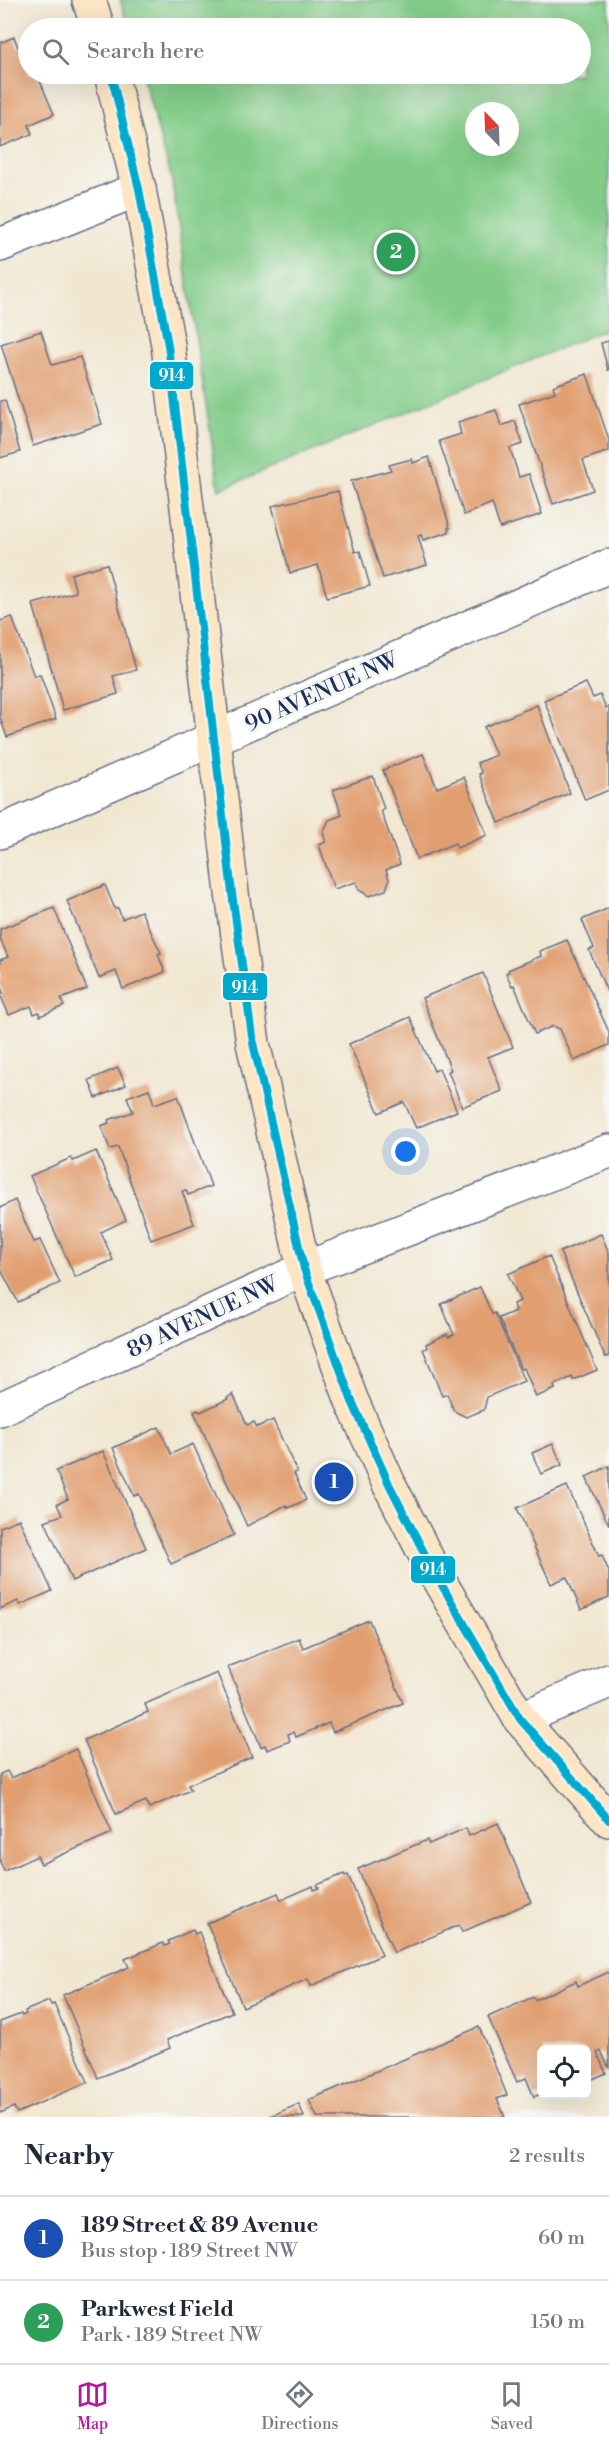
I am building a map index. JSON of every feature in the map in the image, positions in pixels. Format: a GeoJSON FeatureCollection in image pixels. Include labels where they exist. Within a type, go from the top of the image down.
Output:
{"type":"FeatureCollection","features":[{"type":"Feature","properties":{"kind":"street"},"geometry":{"type":"LineString","coordinates":[[89,0],[95,18]]}},
{"type":"Feature","properties":{"kind":"street"},"geometry":{"type":"LineString","coordinates":[[113,84],[139,189],[168,345],[213,738],[253,1043],[304,1269],[351,1399],[388,1484],[433,1570],[520,1719],[609,1820]]}},
{"type":"Feature","properties":{"kind":"street"},"geometry":{"type":"LineString","coordinates":[[0,245],[139,189]]}},
{"type":"Feature","properties":{"kind":"street","name":"90 AVENUE NW"},"geometry":{"type":"LineString","coordinates":[[0,832],[609,566]]}},
{"type":"Feature","properties":{"kind":"street","name":"89 AVENUE NW"},"geometry":{"type":"LineString","coordinates":[[0,1409],[304,1269],[609,1151]]}},
{"type":"Feature","properties":{"kind":"street"},"geometry":{"type":"LineString","coordinates":[[520,1719],[609,1681]]}},
{"type":"Feature","properties":{"kind":"green space"},"geometry":{"type":"Polygon","coordinates":[[[120,0],[609,0],[609,328],[219,490],[171,176],[145,84],[591,84],[591,18],[126,18],[120,0]]]}},
{"type":"Feature","properties":{"kind":"building"},"geometry":{"type":"Polygon","coordinates":[[[14,37],[18,47],[18,84],[41,84],[54,114],[29,125],[32,134],[0,147],[0,43],[14,37]]]}},
{"type":"Feature","properties":{"kind":"building"},"geometry":{"type":"Polygon","coordinates":[[[41,331],[52,365],[80,357],[102,424],[33,446],[1,344],[41,331]]]}},
{"type":"Feature","properties":{"kind":"building"},"geometry":{"type":"Polygon","coordinates":[[[609,341],[609,370],[608,370],[601,343],[609,341]]]}},
{"type":"Feature","properties":{"kind":"building"},"geometry":{"type":"Polygon","coordinates":[[[587,374],[609,440],[609,451],[583,460],[593,490],[553,504],[519,404],[555,392],[553,386],[587,374]]]}},
{"type":"Feature","properties":{"kind":"building"},"geometry":{"type":"Polygon","coordinates":[[[5,400],[20,452],[0,458],[0,401],[5,400]]]}},
{"type":"Feature","properties":{"kind":"building"},"geometry":{"type":"Polygon","coordinates":[[[496,410],[501,426],[515,421],[523,444],[510,448],[519,477],[529,474],[542,514],[500,528],[492,503],[464,515],[439,441],[461,434],[458,422],[496,410]]]}},
{"type":"Feature","properties":{"kind":"building"},"geometry":{"type":"Polygon","coordinates":[[[429,457],[450,528],[448,528],[449,532],[423,540],[421,535],[418,536],[427,565],[383,578],[351,481],[391,470],[389,465],[412,459],[413,463],[429,457]]]}},
{"type":"Feature","properties":{"kind":"building"},"geometry":{"type":"Polygon","coordinates":[[[338,491],[355,552],[360,551],[370,586],[327,597],[318,565],[290,573],[272,506],[338,491]]]}},
{"type":"Feature","properties":{"kind":"building"},"geometry":{"type":"Polygon","coordinates":[[[107,564],[136,670],[113,676],[118,694],[63,710],[33,604],[76,592],[71,574],[107,564]]]}},
{"type":"Feature","properties":{"kind":"building"},"geometry":{"type":"Polygon","coordinates":[[[12,617],[34,676],[40,674],[56,719],[7,737],[0,717],[0,621],[12,617]]]}},
{"type":"Feature","properties":{"kind":"building"},"geometry":{"type":"Polygon","coordinates":[[[586,683],[593,698],[600,695],[606,708],[609,707],[609,790],[585,800],[544,700],[586,683]]]}},
{"type":"Feature","properties":{"kind":"building"},"geometry":{"type":"Polygon","coordinates":[[[537,705],[570,793],[499,823],[479,774],[482,773],[477,763],[496,755],[484,727],[537,705]]]}},
{"type":"Feature","properties":{"kind":"building"},"geometry":{"type":"Polygon","coordinates":[[[423,754],[437,788],[464,777],[487,835],[457,848],[455,843],[417,859],[383,770],[423,754]]]}},
{"type":"Feature","properties":{"kind":"building"},"geometry":{"type":"Polygon","coordinates":[[[373,776],[384,809],[381,811],[400,864],[386,870],[389,880],[386,890],[369,896],[359,890],[356,882],[334,889],[319,845],[326,842],[323,833],[329,820],[342,815],[333,790],[373,776]]]}},
{"type":"Feature","properties":{"kind":"building"},"geometry":{"type":"Polygon","coordinates":[[[105,885],[122,919],[141,911],[161,953],[158,954],[165,972],[123,989],[116,971],[99,978],[67,901],[105,885]]]}},
{"type":"Feature","properties":{"kind":"building"},"geometry":{"type":"Polygon","coordinates":[[[54,908],[87,989],[61,999],[64,1006],[40,1016],[39,1012],[34,1014],[31,1006],[9,1015],[0,994],[3,993],[0,984],[0,960],[8,957],[0,938],[0,929],[54,908]]]}},
{"type":"Feature","properties":{"kind":"building"},"geometry":{"type":"Polygon","coordinates":[[[609,908],[609,996],[589,950],[594,948],[582,920],[609,908]]]}},
{"type":"Feature","properties":{"kind":"building"},"geometry":{"type":"Polygon","coordinates":[[[567,940],[609,1032],[609,1045],[574,1061],[560,1029],[553,1026],[535,1034],[514,985],[512,986],[506,973],[509,972],[508,970],[541,956],[540,951],[567,940]]]}},
{"type":"Feature","properties":{"kind":"building"},"geometry":{"type":"Polygon","coordinates":[[[483,973],[513,1047],[488,1057],[502,1091],[462,1107],[448,1071],[451,1070],[422,998],[483,973]]]}},
{"type":"Feature","properties":{"kind":"building"},"geometry":{"type":"Polygon","coordinates":[[[410,1017],[434,1071],[439,1069],[457,1111],[416,1128],[404,1102],[379,1113],[349,1044],[410,1017]]]}},
{"type":"Feature","properties":{"kind":"building"},"geometry":{"type":"Polygon","coordinates":[[[118,1068],[126,1085],[96,1098],[89,1080],[118,1068]]]}},
{"type":"Feature","properties":{"kind":"building"},"geometry":{"type":"Polygon","coordinates":[[[149,1089],[154,1104],[178,1096],[211,1186],[188,1195],[186,1190],[182,1191],[194,1224],[151,1240],[118,1147],[110,1149],[101,1126],[109,1123],[108,1120],[133,1112],[127,1097],[149,1089]]]}},
{"type":"Feature","properties":{"kind":"building"},"geometry":{"type":"Polygon","coordinates":[[[96,1151],[126,1220],[101,1232],[113,1260],[75,1277],[30,1176],[71,1158],[73,1161],[96,1151]]]}},
{"type":"Feature","properties":{"kind":"building"},"geometry":{"type":"Polygon","coordinates":[[[15,1200],[34,1242],[40,1240],[60,1283],[18,1302],[0,1268],[0,1208],[15,1200]]]}},
{"type":"Feature","properties":{"kind":"building"},"geometry":{"type":"Polygon","coordinates":[[[601,1234],[609,1253],[609,1356],[605,1357],[560,1252],[601,1234]]]}},
{"type":"Feature","properties":{"kind":"building"},"geometry":{"type":"Polygon","coordinates":[[[549,1256],[597,1370],[573,1380],[572,1377],[554,1385],[555,1389],[536,1397],[499,1318],[515,1311],[513,1304],[520,1301],[508,1274],[549,1256]]]}},
{"type":"Feature","properties":{"kind":"building"},"geometry":{"type":"Polygon","coordinates":[[[480,1287],[492,1314],[495,1313],[524,1381],[487,1397],[484,1410],[466,1417],[454,1411],[447,1394],[442,1396],[423,1349],[427,1348],[426,1344],[447,1334],[448,1337],[454,1335],[441,1304],[480,1287]]]}},
{"type":"Feature","properties":{"kind":"building"},"geometry":{"type":"Polygon","coordinates":[[[233,1394],[247,1425],[254,1422],[257,1427],[273,1420],[297,1472],[294,1473],[306,1500],[288,1508],[286,1505],[247,1526],[194,1412],[198,1410],[200,1412],[228,1399],[233,1394]]]}},
{"type":"Feature","properties":{"kind":"building"},"geometry":{"type":"Polygon","coordinates":[[[159,1427],[171,1454],[193,1444],[234,1535],[171,1564],[139,1494],[134,1496],[113,1448],[159,1427]]]}},
{"type":"Feature","properties":{"kind":"building"},"geometry":{"type":"Polygon","coordinates":[[[553,1444],[562,1465],[541,1474],[532,1453],[553,1444]]]}},
{"type":"Feature","properties":{"kind":"building"},"geometry":{"type":"Polygon","coordinates":[[[103,1451],[146,1548],[72,1581],[45,1521],[62,1515],[57,1504],[68,1499],[56,1471],[103,1451]]]}},
{"type":"Feature","properties":{"kind":"building"},"geometry":{"type":"Polygon","coordinates":[[[609,1466],[609,1525],[586,1477],[609,1466]]]}},
{"type":"Feature","properties":{"kind":"building"},"geometry":{"type":"Polygon","coordinates":[[[567,1486],[599,1556],[602,1555],[609,1572],[609,1597],[581,1610],[567,1577],[551,1584],[517,1508],[567,1486]]]}},
{"type":"Feature","properties":{"kind":"building"},"geometry":{"type":"Polygon","coordinates":[[[19,1519],[52,1591],[20,1605],[18,1601],[0,1609],[0,1527],[19,1519]]]}},
{"type":"Feature","properties":{"kind":"building"},"geometry":{"type":"Polygon","coordinates":[[[369,1620],[403,1703],[333,1732],[329,1723],[296,1737],[294,1732],[288,1734],[290,1741],[267,1750],[265,1745],[261,1747],[228,1667],[299,1638],[303,1648],[369,1620]]]}},
{"type":"Feature","properties":{"kind":"building"},"geometry":{"type":"Polygon","coordinates":[[[217,1673],[252,1757],[188,1785],[191,1790],[149,1808],[146,1801],[116,1814],[84,1740],[148,1712],[145,1704],[217,1673]]]}},
{"type":"Feature","properties":{"kind":"building"},"geometry":{"type":"Polygon","coordinates":[[[76,1749],[112,1833],[41,1864],[37,1856],[4,1871],[0,1862],[0,1774],[7,1771],[11,1778],[76,1749]]]}},
{"type":"Feature","properties":{"kind":"building"},"geometry":{"type":"Polygon","coordinates":[[[498,1823],[531,1902],[462,1932],[459,1925],[394,1953],[358,1869],[427,1840],[429,1844],[466,1828],[469,1836],[498,1823]]]}},
{"type":"Feature","properties":{"kind":"building"},"geometry":{"type":"Polygon","coordinates":[[[344,1874],[348,1875],[382,1955],[311,1986],[308,1979],[243,2007],[207,1923],[278,1893],[281,1900],[313,1886],[314,1890],[319,1888],[317,1885],[344,1874]]]}},
{"type":"Feature","properties":{"kind":"building"},"geometry":{"type":"Polygon","coordinates":[[[193,1930],[195,1934],[199,1932],[232,2012],[167,2040],[170,2048],[98,2078],[63,1995],[129,1967],[125,1959],[163,1943],[165,1946],[170,1944],[168,1941],[193,1930]]]}},
{"type":"Feature","properties":{"kind":"building"},"geometry":{"type":"Polygon","coordinates":[[[609,1972],[609,2068],[601,2051],[597,2053],[606,2073],[591,2080],[591,2045],[537,2045],[537,2096],[534,2097],[526,2078],[517,2082],[488,2017],[533,1997],[535,2000],[576,1981],[578,1986],[609,1972]]]}},
{"type":"Feature","properties":{"kind":"building"},"geometry":{"type":"Polygon","coordinates":[[[49,2001],[51,2005],[54,2004],[88,2082],[17,2113],[14,2107],[0,2113],[0,2022],[21,2014],[22,2016],[26,2014],[25,2011],[49,2001]]]}},
{"type":"Feature","properties":{"kind":"building"},"geometry":{"type":"Polygon","coordinates":[[[479,2027],[507,2095],[497,2099],[505,2117],[317,2117],[309,2100],[479,2027]]]}},
{"type":"Feature","properties":{"kind":"building"},"geometry":{"type":"Polygon","coordinates":[[[299,2104],[304,2117],[268,2117],[299,2104]]]}},
{"type":"Feature","properties":{"kind":"transit line","name":"914"},"geometry":{"type":"LineString","coordinates":[[113,84],[139,189],[168,345],[232,893],[253,1043],[304,1269],[351,1399],[389,1484],[433,1570],[520,1719],[609,1820]]}},
{"type":"Feature","properties":{"kind":"place","name":"Parkwest Field"},"geometry":{"type":"Point","coordinates":[396,252]}},
{"type":"Feature","properties":{"kind":"place","name":"189 Street & 89 Avenue"},"geometry":{"type":"Point","coordinates":[334,1482]}}]}
